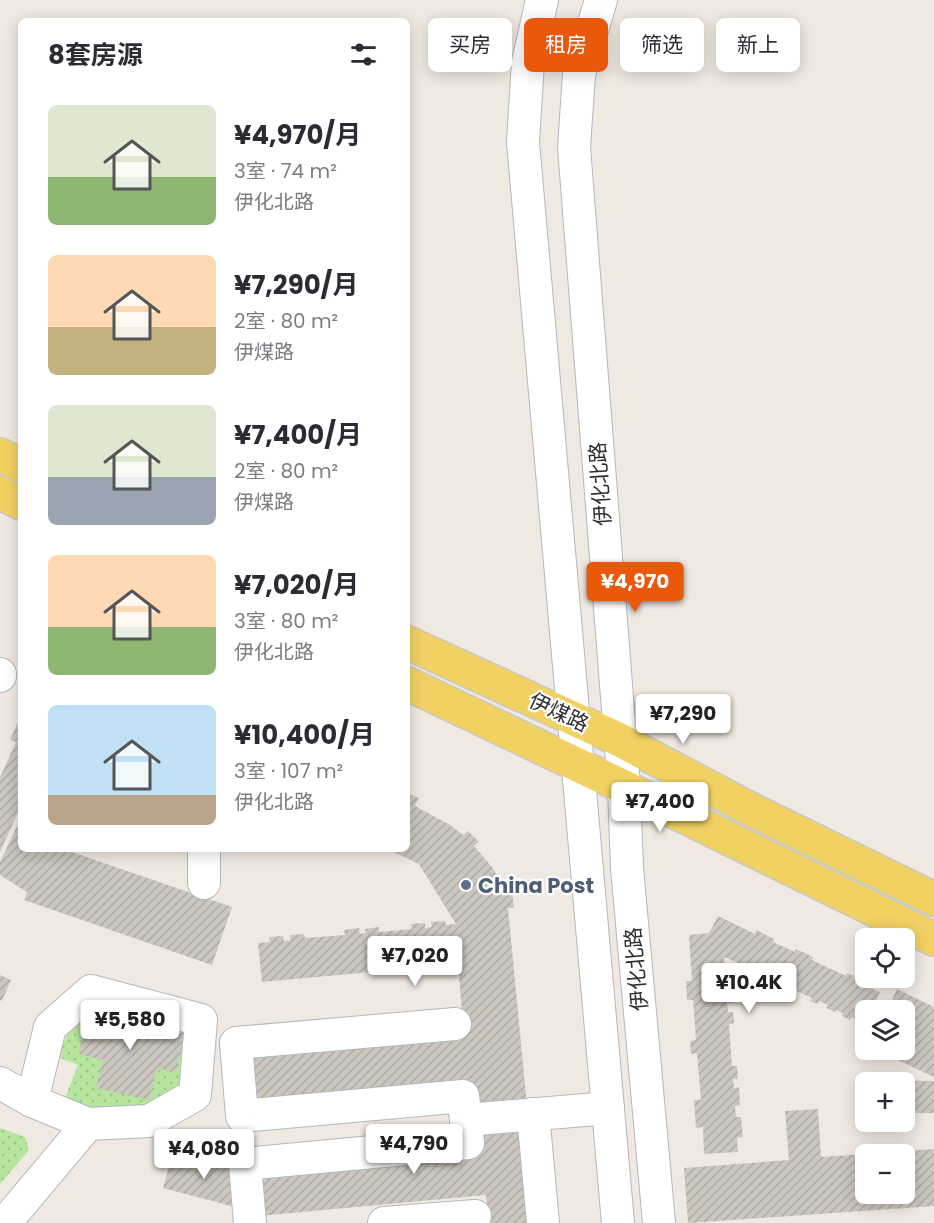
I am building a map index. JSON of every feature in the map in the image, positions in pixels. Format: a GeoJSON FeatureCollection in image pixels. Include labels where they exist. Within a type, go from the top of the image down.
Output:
{"type":"FeatureCollection","features":[{"type":"Feature","properties":{"kind":"main road"},"geometry":{"type":"LineString","coordinates":[[0,455],[18,464]]}},
{"type":"Feature","properties":{"kind":"main road"},"geometry":{"type":"LineString","coordinates":[[0,493],[18,501]]}},
{"type":"Feature","properties":{"kind":"main road","name":"伊煤路"},"geometry":{"type":"LineString","coordinates":[[410,644],[620,740],[750,810],[934,899]]}},
{"type":"Feature","properties":{"kind":"main road","name":"伊煤路"},"geometry":{"type":"LineString","coordinates":[[410,685],[934,939]]}},
{"type":"Feature","properties":{"kind":"street","name":"伊化北路"},"geometry":{"type":"LineString","coordinates":[[542,0],[528,62],[523,142],[618,1223]]}},
{"type":"Feature","properties":{"kind":"street","name":"伊化北路"},"geometry":{"type":"LineString","coordinates":[[602,0],[579,74],[574,147],[624,787],[627,868],[659,1223]]}},
{"type":"Feature","properties":{"kind":"street"},"geometry":{"type":"LineString","coordinates":[[204,852],[204,883]]}},
{"type":"Feature","properties":{"kind":"street"},"geometry":{"type":"LineString","coordinates":[[0,1083],[32,1101],[88,1124],[149,1120],[195,1095],[201,1020],[91,991],[50,1027],[32,1101]]}},
{"type":"Feature","properties":{"kind":"street"},"geometry":{"type":"LineString","coordinates":[[250,1223],[245,1164],[468,1143],[463,1096],[242,1116],[236,1043],[455,1024]]}},
{"type":"Feature","properties":{"kind":"street"},"geometry":{"type":"LineString","coordinates":[[466,1120],[608,1108]]}},
{"type":"Feature","properties":{"kind":"street"},"geometry":{"type":"LineString","coordinates":[[533,1114],[543,1223]]}},
{"type":"Feature","properties":{"kind":"street"},"geometry":{"type":"LineString","coordinates":[[5,1223],[88,1124]]}},
{"type":"Feature","properties":{"kind":"street"},"geometry":{"type":"LineString","coordinates":[[384,1223],[475,1216]]}},
{"type":"Feature","properties":{"kind":"green space"},"geometry":{"type":"Polygon","coordinates":[[[95,1002],[195,1023],[182,1086],[155,1110],[101,1118],[64,1101],[78,1065],[58,1057],[75,1015],[95,1002]]]}},
{"type":"Feature","properties":{"kind":"green space"},"geometry":{"type":"Polygon","coordinates":[[[0,1128],[25,1137],[29,1150],[0,1184],[0,1128]]]}},
{"type":"Feature","properties":{"kind":"building"},"geometry":{"type":"Polygon","coordinates":[[[18,722],[18,813],[0,852],[0,777],[16,742],[10,740],[18,722]]]}},
{"type":"Feature","properties":{"kind":"building"},"geometry":{"type":"Polygon","coordinates":[[[410,795],[419,798],[415,806],[450,825],[463,835],[468,831],[479,842],[474,846],[492,867],[507,893],[512,892],[514,908],[508,908],[527,1106],[475,1111],[473,1084],[252,1103],[248,1055],[464,1036],[458,964],[262,982],[258,943],[270,942],[269,937],[283,936],[284,941],[290,940],[290,935],[304,934],[305,938],[345,935],[344,930],[359,928],[360,934],[366,933],[365,929],[379,927],[379,932],[412,929],[411,924],[425,923],[425,928],[432,927],[431,922],[445,921],[446,925],[456,924],[419,864],[393,852],[410,852],[410,795]]]}},
{"type":"Feature","properties":{"kind":"building"},"geometry":{"type":"Polygon","coordinates":[[[18,824],[18,852],[72,852],[232,907],[212,965],[24,900],[27,892],[0,875],[0,862],[18,824]]]}},
{"type":"Feature","properties":{"kind":"building"},"geometry":{"type":"Polygon","coordinates":[[[718,916],[755,934],[756,930],[774,939],[773,942],[795,952],[796,949],[813,957],[812,960],[846,976],[847,973],[855,977],[855,988],[870,988],[880,992],[876,1000],[855,1000],[855,1018],[852,1017],[850,1020],[842,1016],[843,1013],[826,1008],[828,1005],[819,1001],[818,1004],[810,1001],[812,998],[776,984],[777,982],[761,974],[760,977],[752,973],[754,971],[746,967],[745,970],[737,966],[738,963],[724,957],[725,974],[731,974],[731,981],[726,981],[726,992],[732,991],[732,1003],[727,1003],[728,1012],[733,1012],[734,1023],[729,1024],[732,1066],[737,1066],[738,1079],[733,1079],[734,1088],[739,1087],[740,1105],[735,1106],[736,1117],[741,1117],[743,1137],[737,1138],[738,1152],[704,1154],[703,1127],[696,1128],[694,1100],[701,1100],[697,1053],[691,1054],[690,1041],[696,1040],[693,1000],[687,1000],[686,981],[692,981],[689,935],[709,933],[718,916]]]}},
{"type":"Feature","properties":{"kind":"building"},"geometry":{"type":"Polygon","coordinates":[[[0,975],[11,980],[2,1001],[0,1000],[0,975]]]}},
{"type":"Feature","properties":{"kind":"building"},"geometry":{"type":"Polygon","coordinates":[[[897,989],[934,1007],[934,1077],[897,1060],[915,1060],[915,1000],[892,1000],[897,989]]]}},
{"type":"Feature","properties":{"kind":"building"},"geometry":{"type":"Polygon","coordinates":[[[103,1007],[121,1012],[120,1017],[156,1026],[157,1020],[172,1023],[171,1029],[186,1032],[176,1072],[157,1068],[149,1100],[96,1088],[103,1060],[78,1054],[89,1010],[102,1013],[103,1007]]]}},
{"type":"Feature","properties":{"kind":"building"},"geometry":{"type":"Polygon","coordinates":[[[915,1081],[934,1081],[934,1113],[915,1113],[915,1081]]]}},
{"type":"Feature","properties":{"kind":"building"},"geometry":{"type":"Polygon","coordinates":[[[818,1109],[821,1157],[855,1155],[855,1204],[915,1204],[915,1150],[934,1149],[934,1206],[688,1223],[684,1168],[789,1160],[785,1111],[818,1109]]]}},
{"type":"Feature","properties":{"kind":"building"},"geometry":{"type":"Polygon","coordinates":[[[530,1122],[539,1223],[489,1223],[486,1195],[259,1216],[255,1171],[477,1127],[530,1122]]]}},
{"type":"Feature","properties":{"kind":"building"},"geometry":{"type":"Polygon","coordinates":[[[173,1152],[245,1172],[235,1207],[163,1188],[173,1152]]]}},
{"type":"Feature","properties":{"kind":"place","name":"China Post"},"geometry":{"type":"Point","coordinates":[466,885]}}]}
